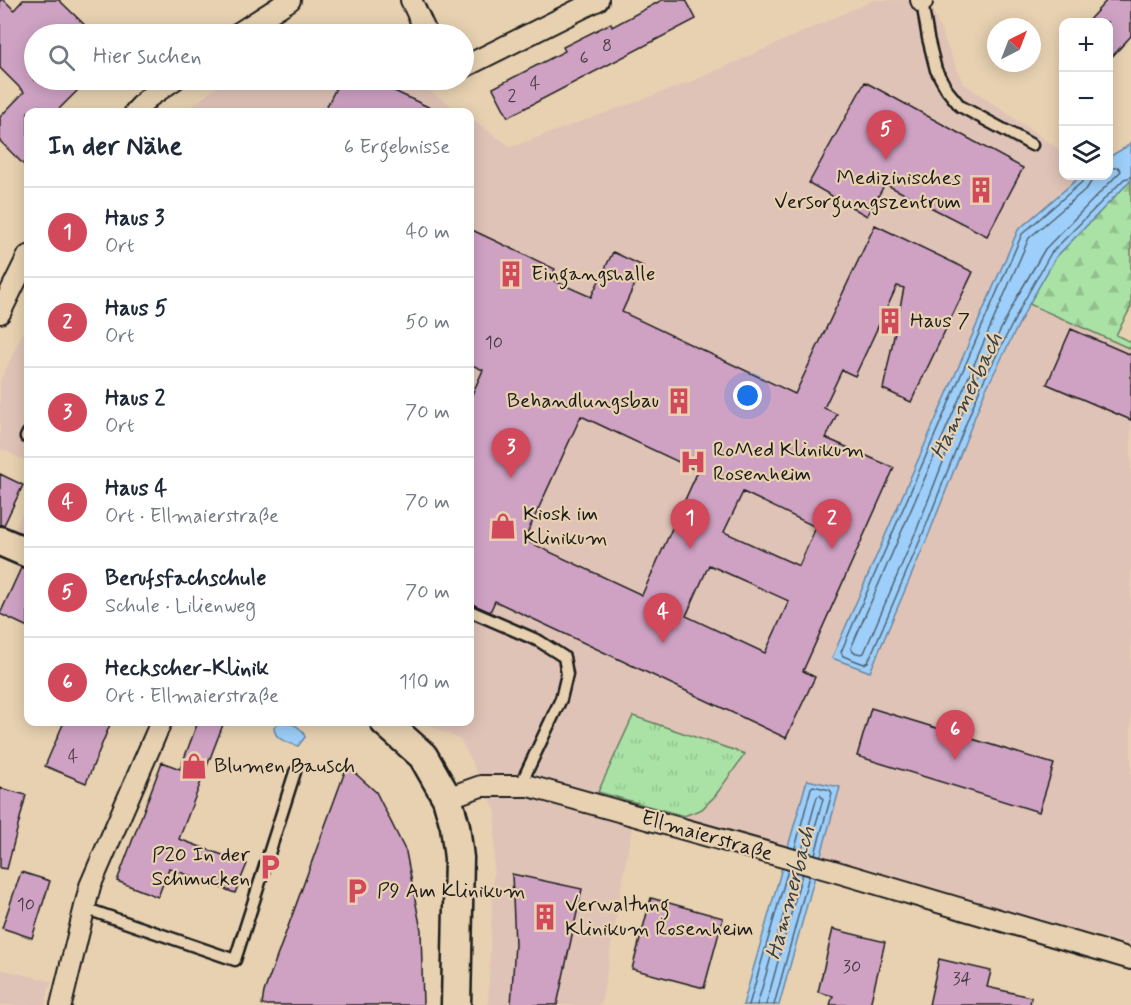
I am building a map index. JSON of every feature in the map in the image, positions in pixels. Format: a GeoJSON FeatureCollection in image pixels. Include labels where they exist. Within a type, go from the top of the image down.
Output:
{"type":"FeatureCollection","features":[{"type":"Feature","properties":{"kind":"street"},"geometry":{"type":"LineString","coordinates":[[253,24],[290,0]]}},
{"type":"Feature","properties":{"kind":"street"},"geometry":{"type":"LineString","coordinates":[[411,0],[422,24]]}},
{"type":"Feature","properties":{"kind":"street"},"geometry":{"type":"LineString","coordinates":[[474,62],[598,0]]}},
{"type":"Feature","properties":{"kind":"street"},"geometry":{"type":"LineString","coordinates":[[139,108],[160,90]]}},
{"type":"Feature","properties":{"kind":"street"},"geometry":{"type":"LineString","coordinates":[[0,313],[24,270]]}},
{"type":"Feature","properties":{"kind":"street"},"geometry":{"type":"LineString","coordinates":[[0,541],[24,551]]}},
{"type":"Feature","properties":{"kind":"street"},"geometry":{"type":"LineString","coordinates":[[61,1005],[90,886],[159,726]]}},
{"type":"Feature","properties":{"kind":"street"},"geometry":{"type":"LineString","coordinates":[[389,726],[423,756],[447,798],[455,826],[459,858],[456,1005]]}},
{"type":"Feature","properties":{"kind":"street","name":"Ellmaierstraße"},"geometry":{"type":"LineString","coordinates":[[447,798],[481,786],[529,786],[831,870],[1131,959]]}},
{"type":"Feature","properties":{"kind":"lane"},"geometry":{"type":"LineString","coordinates":[[921,1],[936,70],[947,90],[960,106],[1032,144]]}},
{"type":"Feature","properties":{"kind":"lane"},"geometry":{"type":"LineString","coordinates":[[474,613],[539,641],[564,657],[567,674],[561,699],[520,786]]}},
{"type":"Feature","properties":{"kind":"lane"},"geometry":{"type":"LineString","coordinates":[[84,908],[235,960],[295,772]]}},
{"type":"Feature","properties":{"kind":"shaded area","name":"RoMed Klinikum Rosenheim"},"geometry":{"type":"Polygon","coordinates":[[[874,0],[928,0],[963,83],[1059,149],[1059,180],[1076,180],[1018,230],[832,658],[870,672],[929,534],[985,391],[1029,304],[1131,349],[1131,945],[635,810],[601,1005],[488,1005],[496,812],[461,740],[431,726],[474,726],[474,121],[511,147],[693,81],[874,0]]]}},
{"type":"Feature","properties":{"kind":"shaded area"},"geometry":{"type":"Polygon","coordinates":[[[214,90],[428,90],[455,108],[189,108],[214,90]]]}},
{"type":"Feature","properties":{"kind":"shaded area"},"geometry":{"type":"Polygon","coordinates":[[[24,330],[24,460],[0,448],[0,381],[24,330]]]}},
{"type":"Feature","properties":{"kind":"shaded area"},"geometry":{"type":"Polygon","coordinates":[[[24,510],[24,536],[14,531],[24,510]]]}},
{"type":"Feature","properties":{"kind":"shaded area"},"geometry":{"type":"Polygon","coordinates":[[[0,969],[51,981],[45,1005],[0,1005],[0,969]]]}},
{"type":"Feature","properties":{"kind":"green space"},"geometry":{"type":"Polygon","coordinates":[[[1131,180],[1131,307],[1116,335],[1131,342],[1131,349],[1029,304],[1056,257],[1131,180]]]}},
{"type":"Feature","properties":{"kind":"green space"},"geometry":{"type":"Polygon","coordinates":[[[633,716],[745,754],[715,796],[702,809],[684,816],[598,792],[633,716]]]}},
{"type":"Feature","properties":{"kind":"water","name":"Hammerbach"},"geometry":{"type":"Polygon","coordinates":[[[1131,142],[1131,180],[1056,257],[1029,304],[985,391],[929,534],[870,672],[832,658],[1018,230],[1076,180],[1113,180],[1113,155],[1131,142]]]}},
{"type":"Feature","properties":{"kind":"water"},"geometry":{"type":"Polygon","coordinates":[[[296,726],[305,737],[298,746],[282,740],[276,735],[274,727],[296,726]]]}},
{"type":"Feature","properties":{"kind":"water","name":"Hammerbach"},"geometry":{"type":"Polygon","coordinates":[[[807,780],[840,787],[779,1005],[743,1005],[807,780]]]}},
{"type":"Feature","properties":{"kind":"building"},"geometry":{"type":"Polygon","coordinates":[[[0,0],[4,0],[14,10],[23,0],[59,0],[84,24],[24,24],[24,90],[78,90],[60,108],[24,108],[24,165],[0,141],[0,117],[24,92],[0,68],[0,0]]]}},
{"type":"Feature","properties":{"kind":"building"},"geometry":{"type":"Polygon","coordinates":[[[662,0],[686,0],[696,19],[508,117],[493,88],[565,51],[563,47],[611,23],[612,27],[662,0]]]}},
{"type":"Feature","properties":{"kind":"building"},"geometry":{"type":"Polygon","coordinates":[[[1107,0],[1131,0],[1131,36],[1113,56],[1113,18],[1091,18],[1107,0]]]}},
{"type":"Feature","properties":{"kind":"building"},"geometry":{"type":"Polygon","coordinates":[[[865,82],[1023,168],[987,236],[885,184],[867,216],[809,183],[865,82]]]}},
{"type":"Feature","properties":{"kind":"building"},"geometry":{"type":"Polygon","coordinates":[[[335,90],[392,90],[430,108],[326,108],[335,90]]]}},
{"type":"Feature","properties":{"kind":"building"},"geometry":{"type":"Polygon","coordinates":[[[875,225],[973,272],[911,402],[883,389],[904,288],[897,286],[855,376],[842,370],[824,408],[837,414],[826,438],[894,468],[803,671],[815,677],[786,738],[495,601],[490,612],[474,605],[474,390],[483,370],[474,366],[474,231],[555,269],[550,279],[591,297],[613,252],[643,266],[622,312],[795,394],[875,225]],[[581,416],[524,540],[642,595],[698,471],[581,416]],[[743,492],[724,532],[799,566],[816,527],[743,492]],[[709,565],[686,616],[765,653],[789,601],[709,565]]]}},
{"type":"Feature","properties":{"kind":"building"},"geometry":{"type":"Polygon","coordinates":[[[1071,329],[1131,355],[1131,420],[1047,384],[1071,329]]]}},
{"type":"Feature","properties":{"kind":"building"},"geometry":{"type":"Polygon","coordinates":[[[0,474],[23,485],[4,525],[0,525],[0,474]]]}},
{"type":"Feature","properties":{"kind":"building"},"geometry":{"type":"Polygon","coordinates":[[[21,568],[24,568],[24,625],[0,614],[21,568]]]}},
{"type":"Feature","properties":{"kind":"building"},"geometry":{"type":"Polygon","coordinates":[[[871,708],[1054,764],[1039,812],[857,756],[871,708]]]}},
{"type":"Feature","properties":{"kind":"building"},"geometry":{"type":"Polygon","coordinates":[[[62,726],[109,726],[86,783],[45,766],[62,726]]]}},
{"type":"Feature","properties":{"kind":"building"},"geometry":{"type":"Polygon","coordinates":[[[196,726],[222,726],[179,839],[247,864],[235,893],[169,868],[158,897],[117,881],[162,762],[180,769],[196,726]]]}},
{"type":"Feature","properties":{"kind":"building","name":"P9 Am Klinikum"},"geometry":{"type":"Polygon","coordinates":[[[347,766],[376,792],[406,852],[421,930],[423,1005],[262,1005],[264,992],[347,766]]]}},
{"type":"Feature","properties":{"kind":"building"},"geometry":{"type":"Polygon","coordinates":[[[0,788],[26,795],[7,869],[0,868],[0,788]]]}},
{"type":"Feature","properties":{"kind":"building"},"geometry":{"type":"Polygon","coordinates":[[[21,872],[50,881],[32,938],[2,928],[21,872]]]}},
{"type":"Feature","properties":{"kind":"building","name":"Verwaltung Klinikum Rosenheim"},"geometry":{"type":"Polygon","coordinates":[[[512,874],[582,889],[557,1005],[511,1005],[515,944],[512,874]]]}},
{"type":"Feature","properties":{"kind":"building"},"geometry":{"type":"Polygon","coordinates":[[[651,898],[723,918],[704,988],[632,969],[651,898]]]}},
{"type":"Feature","properties":{"kind":"building"},"geometry":{"type":"Polygon","coordinates":[[[833,929],[885,942],[870,1005],[830,1005],[833,996],[818,992],[833,929]]]}},
{"type":"Feature","properties":{"kind":"building"},"geometry":{"type":"Polygon","coordinates":[[[939,959],[991,971],[987,987],[1031,997],[1030,1005],[929,1005],[939,959]]]}},
{"type":"Feature","properties":{"kind":"place","name":"Berufsfachschule"},"geometry":{"type":"Point","coordinates":[886,160]}},
{"type":"Feature","properties":{"kind":"place","name":"Medizinisches Versorgungszentrum"},"geometry":{"type":"Point","coordinates":[981,190]}},
{"type":"Feature","properties":{"kind":"place","name":"Eingangshalle"},"geometry":{"type":"Point","coordinates":[511,274]}},
{"type":"Feature","properties":{"kind":"place","name":"Haus 7"},"geometry":{"type":"Point","coordinates":[890,321]}},
{"type":"Feature","properties":{"kind":"place","name":"Behandlungsbau"},"geometry":{"type":"Point","coordinates":[679,401]}},
{"type":"Feature","properties":{"kind":"place","name":"RoMed Klinikum Rosenheim"},"geometry":{"type":"Point","coordinates":[693,462]}},
{"type":"Feature","properties":{"kind":"place","name":"Haus 2"},"geometry":{"type":"Point","coordinates":[511,478]}},
{"type":"Feature","properties":{"kind":"place","name":"Kiosk im Klinikum"},"geometry":{"type":"Point","coordinates":[503,526]}},
{"type":"Feature","properties":{"kind":"place","name":"Haus 3"},"geometry":{"type":"Point","coordinates":[690,549]}},
{"type":"Feature","properties":{"kind":"place","name":"Haus 5"},"geometry":{"type":"Point","coordinates":[832,549]}},
{"type":"Feature","properties":{"kind":"place","name":"Haus 4"},"geometry":{"type":"Point","coordinates":[663,643]}},
{"type":"Feature","properties":{"kind":"place","name":"Heckscher-Klinik"},"geometry":{"type":"Point","coordinates":[955,760]}},
{"type":"Feature","properties":{"kind":"place","name":"Blumen Bausch"},"geometry":{"type":"Point","coordinates":[194,766]}},
{"type":"Feature","properties":{"kind":"place","name":"P20 In der Schmucken"},"geometry":{"type":"Point","coordinates":[270,867]}},
{"type":"Feature","properties":{"kind":"place","name":"P9 Am Klinikum"},"geometry":{"type":"Point","coordinates":[357,891]}},
{"type":"Feature","properties":{"kind":"place","name":"Verwaltung Klinikum Rosenheim"},"geometry":{"type":"Point","coordinates":[545,917]}}]}
